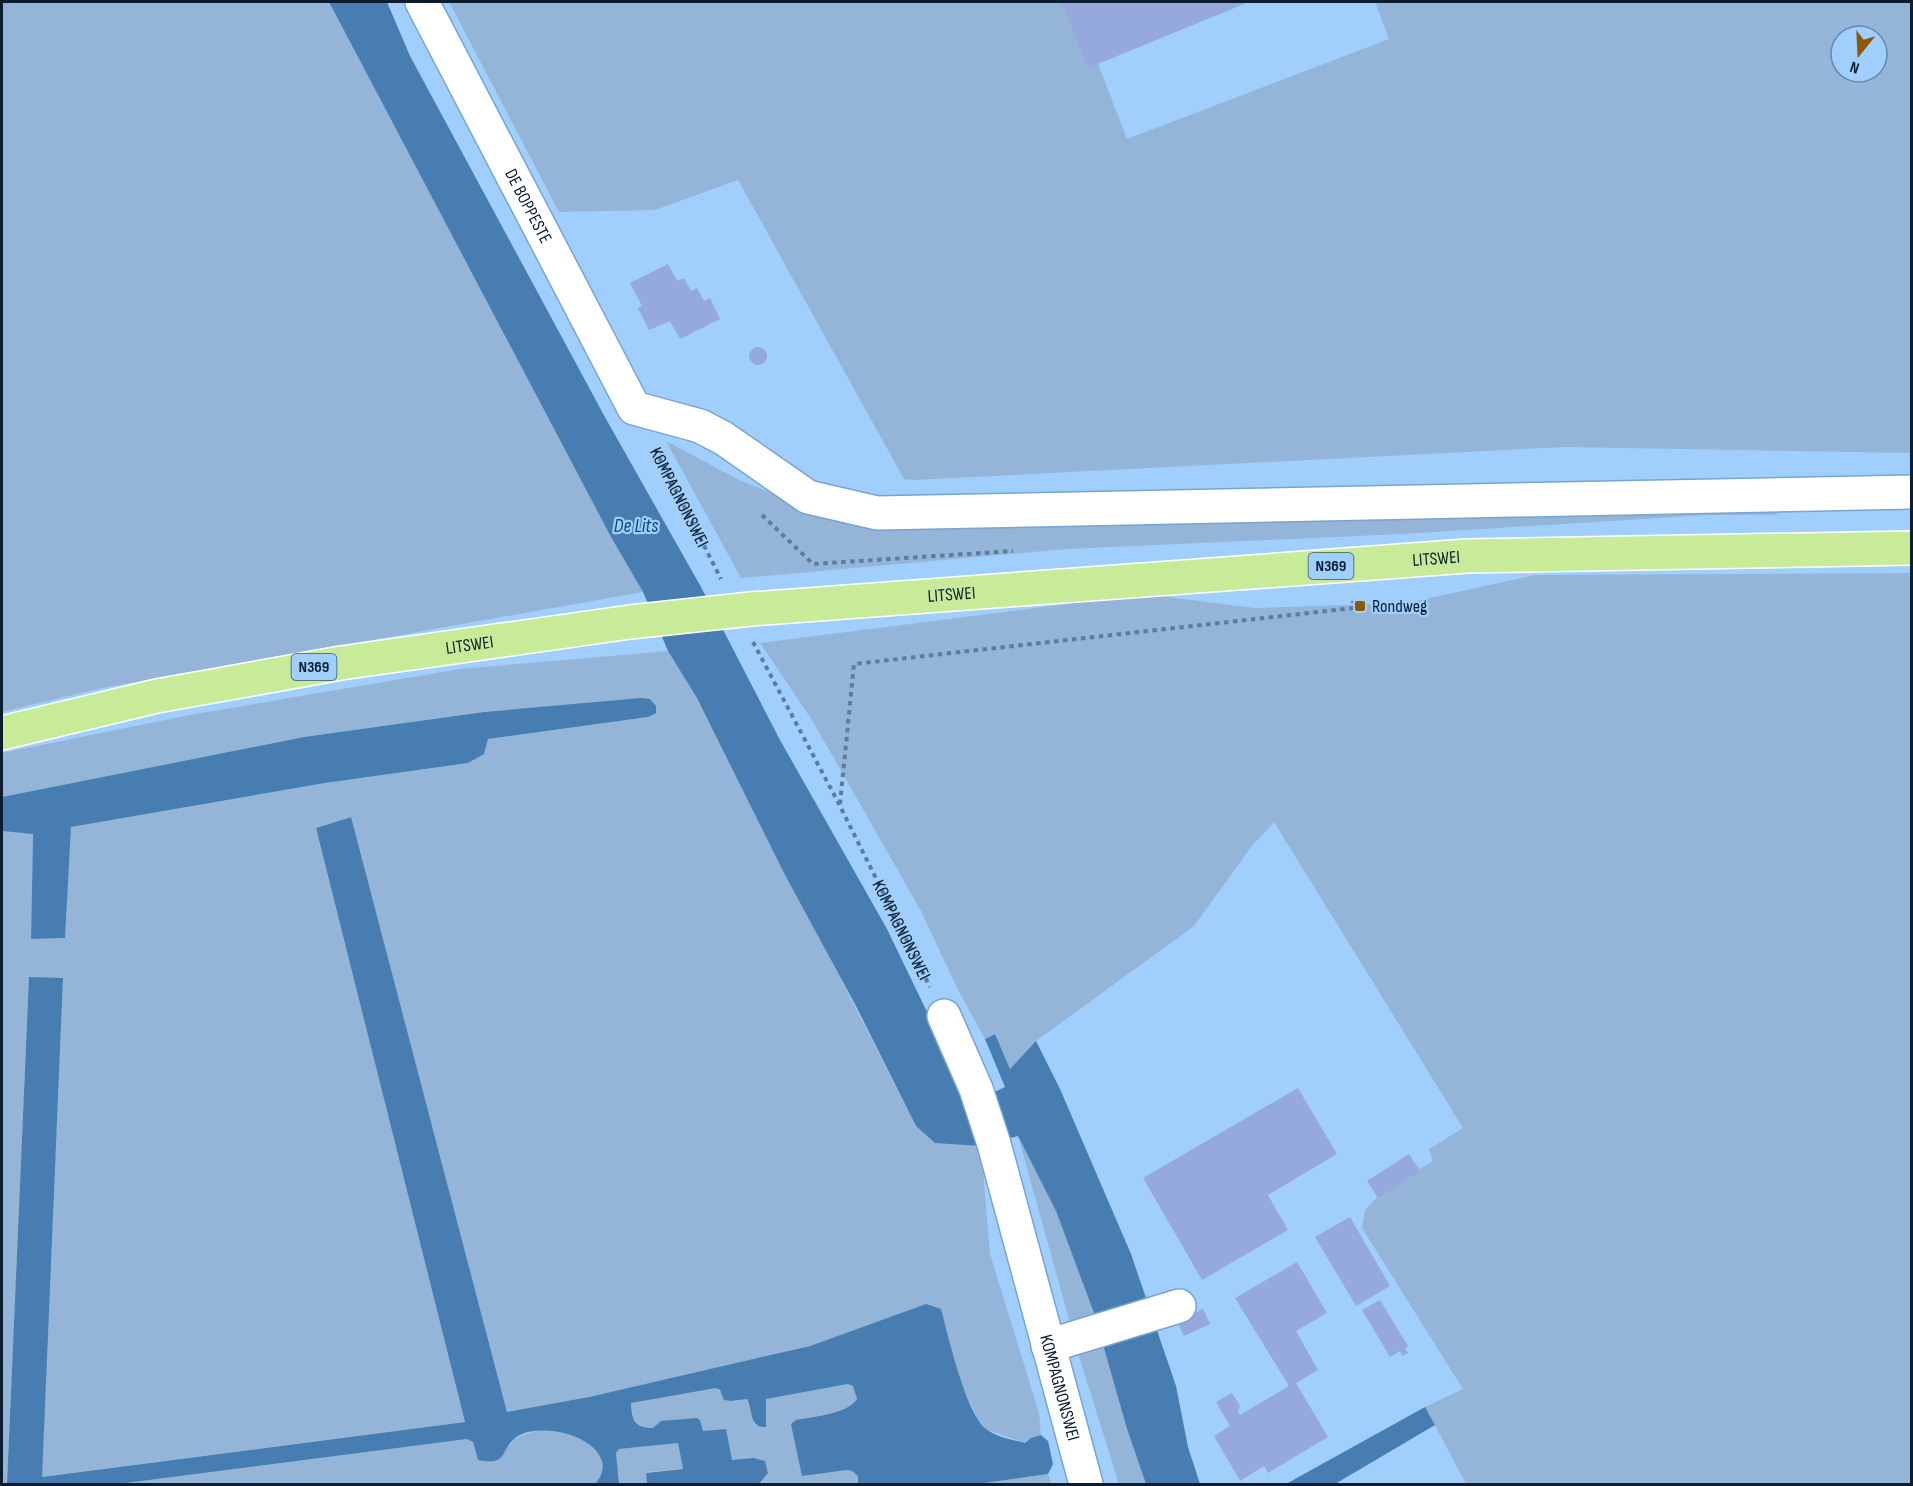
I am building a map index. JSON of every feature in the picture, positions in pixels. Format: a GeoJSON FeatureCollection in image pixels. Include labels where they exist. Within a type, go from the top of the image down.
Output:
{"type":"FeatureCollection","features":[{"type":"Feature","properties":{"kind":"main road","name":"LITSWEI"},"geometry":{"type":"LineString","coordinates":[[2,733],[157,696],[341,663],[454,645],[630,622],[751,624],[1467,556],[1911,548]]}},
{"type":"Feature","properties":{"kind":"street","name":"DE BOPPESTE"},"geometry":{"type":"LineString","coordinates":[[422,2],[634,408]]}},
{"type":"Feature","properties":{"kind":"street"},"geometry":{"type":"LineString","coordinates":[[634,408],[700,426],[723,438],[808,497],[878,513],[1911,492]]}},
{"type":"Feature","properties":{"kind":"street","name":"KOMPAGNONSWEI"},"geometry":{"type":"LineString","coordinates":[[944,1016],[976,1089],[994,1144],[1023,1244],[1086,1485]]}},
{"type":"Feature","properties":{"kind":"street"},"geometry":{"type":"LineString","coordinates":[[1048,1346],[1167,1310]]}},
{"type":"Feature","properties":{"kind":"path","name":"KOMPAGNONSWEI"},"geometry":{"type":"LineString","coordinates":[[634,408],[722,581]]}},
{"type":"Feature","properties":{"kind":"path"},"geometry":{"type":"LineString","coordinates":[[762,515],[813,564],[1013,551]]}},
{"type":"Feature","properties":{"kind":"path"},"geometry":{"type":"LineString","coordinates":[[840,804],[854,664],[1353,608],[1353,601]]}},
{"type":"Feature","properties":{"kind":"path","name":"KOMPAGNONSWEI"},"geometry":{"type":"LineString","coordinates":[[751,624],[944,1016]]}},
{"type":"Feature","properties":{"kind":"shaded area"},"geometry":{"type":"Polygon","coordinates":[[[2,2],[329,2],[611,537],[643,592],[102,688],[2,712],[2,2]]]}},
{"type":"Feature","properties":{"kind":"shaded area"},"geometry":{"type":"Polygon","coordinates":[[[449,2],[1074,2],[1127,139],[1389,39],[1375,2],[1911,2],[1911,453],[1565,447],[904,479],[738,180],[655,210],[559,212],[449,2]]]}},
{"type":"Feature","properties":{"kind":"shaded area"},"geometry":{"type":"Polygon","coordinates":[[[666,441],[739,480],[791,501],[1715,493],[1780,515],[1706,515],[1402,534],[1067,549],[741,578],[666,441]]]}},
{"type":"Feature","properties":{"kind":"shaded area"},"geometry":{"type":"Polygon","coordinates":[[[1911,573],[1911,1484],[1466,1484],[1425,1407],[1463,1389],[1362,1228],[1365,1210],[1384,1190],[1433,1161],[1429,1149],[1463,1128],[1274,822],[1251,847],[1194,926],[1036,1041],[1010,1069],[995,1034],[985,1039],[958,990],[921,911],[812,720],[760,643],[1145,594],[1254,608],[1407,603],[1535,575],[1911,573]]]}},
{"type":"Feature","properties":{"kind":"shaded area"},"geometry":{"type":"Polygon","coordinates":[[[668,651],[697,698],[916,1126],[981,1146],[990,1254],[1039,1413],[1041,1435],[1025,1443],[987,1430],[978,1420],[926,1304],[810,1346],[589,1397],[507,1412],[350,817],[316,828],[465,1422],[41,1477],[63,979],[29,977],[7,1484],[2,1484],[2,831],[33,833],[31,939],[65,938],[70,827],[325,783],[468,763],[488,739],[648,717],[539,708],[484,712],[304,737],[2,797],[2,753],[195,714],[460,669],[668,651]]]}},
{"type":"Feature","properties":{"kind":"shaded area"},"geometry":{"type":"Polygon","coordinates":[[[1018,1136],[1056,1211],[1094,1313],[1127,1429],[1146,1484],[1119,1484],[1082,1366],[1018,1136]]]}},
{"type":"Feature","properties":{"kind":"shaded area"},"geometry":{"type":"Polygon","coordinates":[[[853,1385],[857,1400],[854,1405],[841,1411],[846,1470],[858,1476],[858,1484],[759,1484],[762,1482],[753,1458],[732,1461],[703,1431],[700,1420],[658,1428],[642,1428],[635,1421],[631,1402],[716,1388],[731,1401],[747,1399],[754,1424],[766,1427],[766,1399],[853,1385]]]}},
{"type":"Feature","properties":{"kind":"shaded area"},"geometry":{"type":"Polygon","coordinates":[[[544,1429],[569,1434],[591,1445],[600,1456],[602,1463],[600,1477],[595,1484],[118,1484],[467,1439],[473,1442],[478,1460],[501,1458],[509,1445],[518,1438],[544,1429]]]}},
{"type":"Feature","properties":{"kind":"shaded area"},"geometry":{"type":"Polygon","coordinates":[[[678,1443],[683,1469],[646,1472],[647,1484],[619,1484],[616,1453],[619,1449],[678,1443]]]}},
{"type":"Feature","properties":{"kind":"shaded area"},"geometry":{"type":"Polygon","coordinates":[[[1048,1474],[1052,1484],[977,1484],[1048,1474]]]}},
{"type":"Feature","properties":{"kind":"water","name":"De Lits"},"geometry":{"type":"Polygon","coordinates":[[[329,2],[387,2],[410,56],[606,419],[701,587],[780,740],[887,929],[971,1103],[1005,1087],[985,1039],[995,1034],[1010,1069],[1036,1041],[1060,1089],[1131,1254],[1176,1386],[1188,1447],[1200,1484],[1146,1484],[1127,1429],[1094,1313],[1056,1211],[1018,1136],[981,1146],[935,1143],[916,1126],[857,1008],[784,873],[697,698],[668,651],[643,592],[611,537],[329,2]]]}},
{"type":"Feature","properties":{"kind":"water"},"geometry":{"type":"Polygon","coordinates":[[[650,699],[656,706],[656,713],[648,717],[488,739],[484,754],[468,763],[325,783],[71,827],[65,938],[31,939],[33,834],[2,831],[2,797],[304,737],[484,712],[650,699]]]}},
{"type":"Feature","properties":{"kind":"water"},"geometry":{"type":"Polygon","coordinates":[[[351,817],[507,1412],[589,1397],[810,1346],[926,1304],[941,1309],[965,1391],[979,1420],[986,1429],[995,1434],[1025,1443],[1041,1435],[1048,1441],[1053,1464],[1048,1474],[977,1484],[858,1484],[858,1476],[846,1470],[802,1476],[791,1424],[796,1420],[838,1411],[852,1404],[857,1399],[853,1386],[848,1384],[766,1399],[766,1427],[761,1427],[754,1422],[747,1399],[724,1400],[720,1390],[716,1388],[631,1403],[635,1422],[647,1428],[653,1428],[661,1421],[697,1418],[700,1420],[703,1431],[726,1429],[732,1460],[753,1458],[765,1461],[768,1473],[759,1484],[647,1484],[646,1473],[683,1469],[678,1443],[619,1449],[616,1453],[619,1484],[595,1484],[601,1475],[603,1466],[596,1450],[577,1437],[552,1431],[539,1431],[518,1436],[503,1455],[495,1461],[478,1460],[473,1442],[467,1439],[118,1484],[7,1484],[29,977],[63,978],[42,1477],[465,1422],[316,828],[351,817]]]}},
{"type":"Feature","properties":{"kind":"water"},"geometry":{"type":"Polygon","coordinates":[[[1425,1407],[1435,1425],[1335,1484],[1286,1484],[1425,1407]]]}},
{"type":"Feature","properties":{"kind":"building"},"geometry":{"type":"Polygon","coordinates":[[[1061,2],[1249,2],[1088,68],[1061,2]]]}},
{"type":"Feature","properties":{"kind":"building"},"geometry":{"type":"Polygon","coordinates":[[[668,264],[677,281],[684,278],[691,291],[697,288],[704,301],[710,298],[720,319],[680,339],[670,321],[649,330],[638,308],[642,306],[630,283],[668,264]]]}},
{"type":"Feature","properties":{"kind":"building"},"geometry":{"type":"Polygon","coordinates":[[[754,347],[762,347],[767,352],[765,363],[754,365],[749,360],[749,352],[754,347]]]}},
{"type":"Feature","properties":{"kind":"building"},"geometry":{"type":"Polygon","coordinates":[[[1298,1088],[1337,1154],[1268,1195],[1288,1230],[1202,1280],[1143,1178],[1298,1088]]]}},
{"type":"Feature","properties":{"kind":"building"},"geometry":{"type":"Polygon","coordinates":[[[1409,1154],[1420,1171],[1378,1198],[1367,1181],[1409,1154]]]}},
{"type":"Feature","properties":{"kind":"building"},"geometry":{"type":"Polygon","coordinates":[[[1350,1217],[1390,1286],[1356,1306],[1315,1237],[1350,1217]]]}},
{"type":"Feature","properties":{"kind":"building"},"geometry":{"type":"Polygon","coordinates":[[[1297,1262],[1327,1313],[1296,1331],[1318,1370],[1296,1383],[1328,1437],[1268,1473],[1264,1466],[1240,1481],[1214,1436],[1230,1426],[1216,1402],[1232,1393],[1240,1406],[1238,1411],[1240,1415],[1289,1386],[1235,1298],[1297,1262]]]}},
{"type":"Feature","properties":{"kind":"building"},"geometry":{"type":"Polygon","coordinates":[[[1380,1300],[1408,1346],[1405,1348],[1408,1353],[1402,1356],[1400,1351],[1390,1357],[1362,1310],[1380,1300]]]}},
{"type":"Feature","properties":{"kind":"building"},"geometry":{"type":"Polygon","coordinates":[[[1203,1309],[1210,1324],[1184,1336],[1177,1321],[1203,1309]]]}},
{"type":"Feature","properties":{"kind":"place","name":"Rondweg"},"geometry":{"type":"Point","coordinates":[1360,606]}}]}
